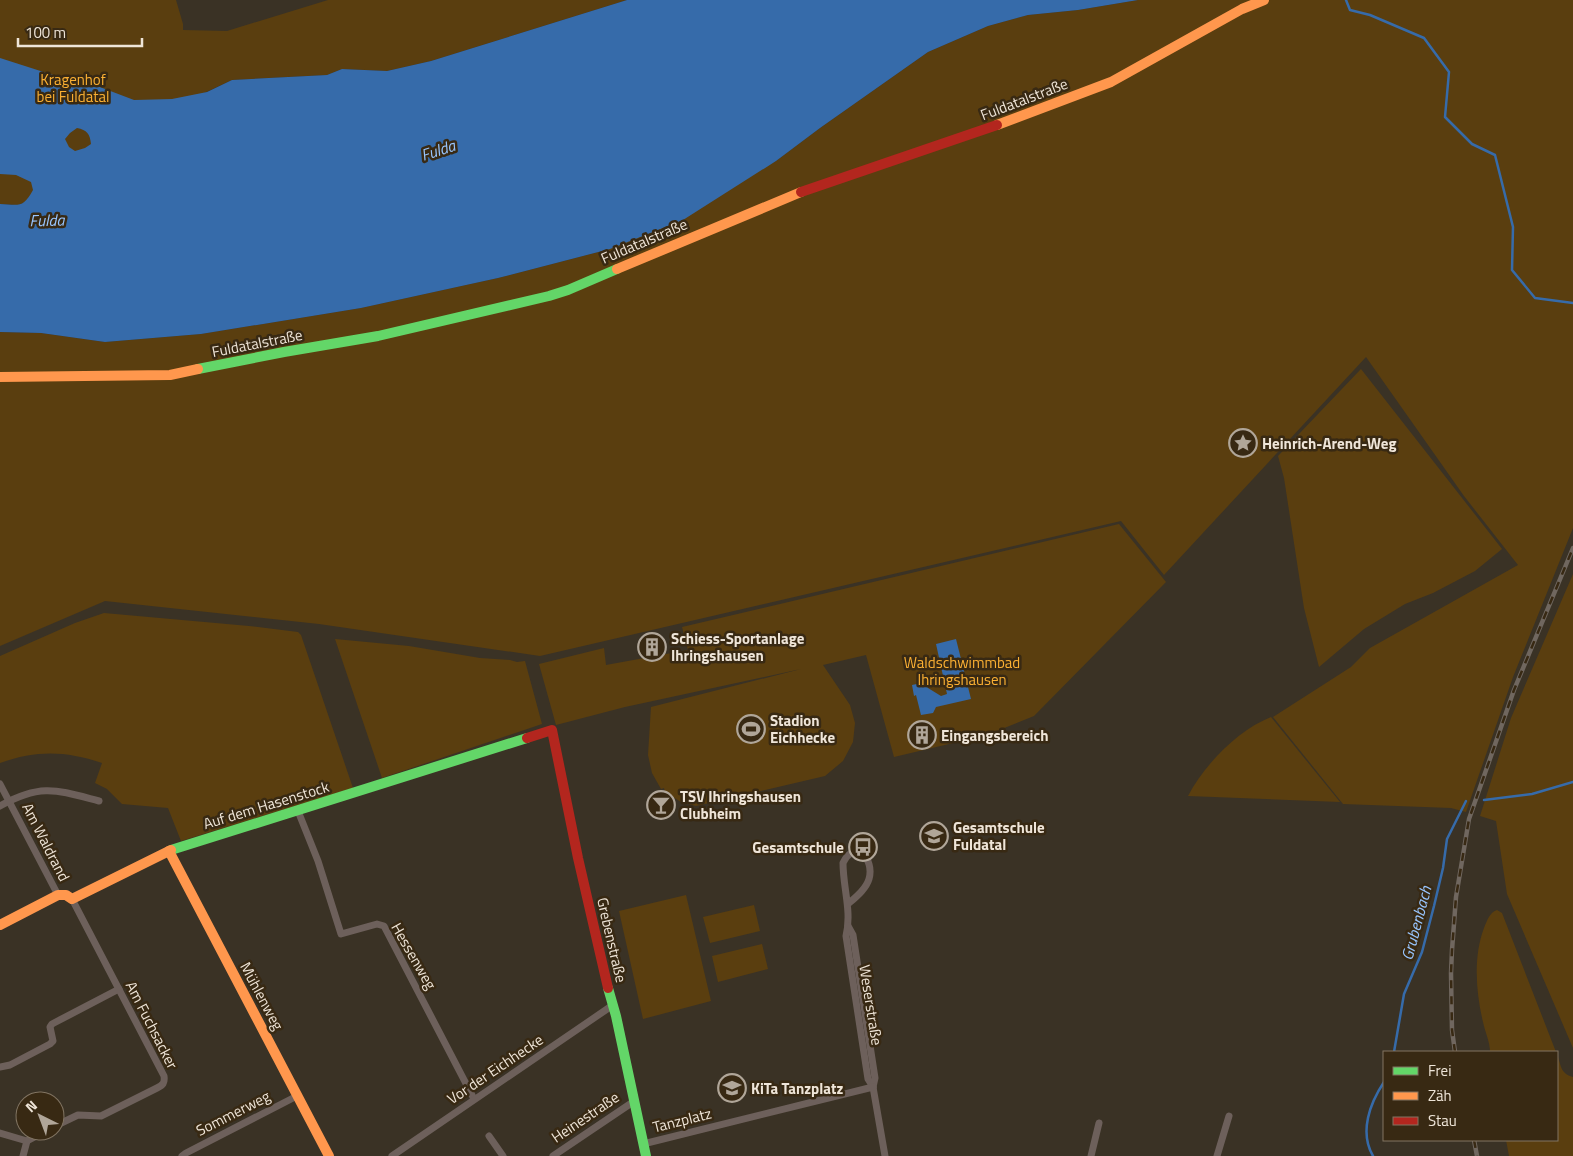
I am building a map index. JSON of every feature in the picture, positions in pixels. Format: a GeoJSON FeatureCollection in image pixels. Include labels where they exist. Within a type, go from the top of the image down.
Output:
{"type":"FeatureCollection","features":[{"type":"Feature","properties":{"kind":"street","name":"Fuldatalstraße"},"geometry":{"type":"LineString","coordinates":[[0,377],[170,375],[284,352],[378,336],[549,296],[568,290],[788,196],[979,132],[1111,82],[1242,9],[1264,0]]}},
{"type":"Feature","properties":{"kind":"street","name":"Auf dem Hasenstock"},"geometry":{"type":"LineString","coordinates":[[72,899],[169,850],[552,730]]}},
{"type":"Feature","properties":{"kind":"street","name":"Grebenstraße"},"geometry":{"type":"LineString","coordinates":[[552,730],[582,876],[646,1156]]}},
{"type":"Feature","properties":{"kind":"street","name":"Am Waldrand"},"geometry":{"type":"LineString","coordinates":[[0,784],[58,895]]}},
{"type":"Feature","properties":{"kind":"street","name":"Am Waldrand"},"geometry":{"type":"LineString","coordinates":[[0,806],[25,794],[57,790],[99,802]]}},
{"type":"Feature","properties":{"kind":"street","name":"Hessenweg"},"geometry":{"type":"LineString","coordinates":[[298,811],[318,861],[341,934],[377,924],[384,926],[474,1099]]}},
{"type":"Feature","properties":{"kind":"street","name":"Mühlenweg"},"geometry":{"type":"LineString","coordinates":[[169,850],[329,1156]]}},
{"type":"Feature","properties":{"kind":"street","name":"Weserstraße"},"geometry":{"type":"LineString","coordinates":[[848,904],[860,894],[868,880],[870,868],[864,854],[856,852],[850,854],[843,863],[848,904],[846,936],[868,1079],[873,1087],[885,1156]]}},
{"type":"Feature","properties":{"kind":"street"},"geometry":{"type":"LineString","coordinates":[[0,925],[58,895],[66,895],[72,899]]}},
{"type":"Feature","properties":{"kind":"street","name":"Am Fuchsacker"},"geometry":{"type":"LineString","coordinates":[[65,1121],[78,1115],[101,1116],[112,1112],[163,1085],[165,1081],[72,899]]}},
{"type":"Feature","properties":{"kind":"street"},"geometry":{"type":"LineString","coordinates":[[0,1067],[10,1065],[50,1044],[54,1037],[51,1031],[52,1024],[119,989]]}},
{"type":"Feature","properties":{"kind":"street","name":"Vor der Eichhecke"},"geometry":{"type":"LineString","coordinates":[[392,1156],[613,1005]]}},
{"type":"Feature","properties":{"kind":"street","name":"Tanzplatz"},"geometry":{"type":"LineString","coordinates":[[643,1144],[873,1087]]}},
{"type":"Feature","properties":{"kind":"street","name":"Sommerweg"},"geometry":{"type":"LineString","coordinates":[[182,1156],[298,1096]]}},
{"type":"Feature","properties":{"kind":"street","name":"Heinestraße"},"geometry":{"type":"LineString","coordinates":[[553,1156],[633,1102]]}},
{"type":"Feature","properties":{"kind":"street"},"geometry":{"type":"LineString","coordinates":[[1217,1156],[1229,1116]]}},
{"type":"Feature","properties":{"kind":"street"},"geometry":{"type":"LineString","coordinates":[[1091,1156],[1099,1123]]}},
{"type":"Feature","properties":{"kind":"street"},"geometry":{"type":"LineString","coordinates":[[0,1133],[15,1137]]}},
{"type":"Feature","properties":{"kind":"street"},"geometry":{"type":"LineString","coordinates":[[489,1136],[503,1156]]}},
{"type":"Feature","properties":{"kind":"street"},"geometry":{"type":"LineString","coordinates":[[23,1156],[27,1141]]}},
{"type":"Feature","properties":{"kind":"green space","name":"Kragenhof bei Fuldatal"},"geometry":{"type":"Polygon","coordinates":[[[0,0],[176,0],[183,30],[227,31],[328,0],[627,0],[431,61],[387,71],[342,69],[327,75],[232,80],[204,93],[50,193],[18,205],[0,204],[0,0]]]}},
{"type":"Feature","properties":{"kind":"green space"},"geometry":{"type":"Polygon","coordinates":[[[1138,0],[1573,0],[1573,528],[1513,677],[1466,812],[1451,808],[1343,804],[1273,717],[1351,667],[1370,648],[1518,565],[1464,496],[1366,357],[1164,575],[1121,521],[540,656],[319,624],[105,601],[0,646],[0,332],[41,333],[105,342],[201,334],[361,308],[498,278],[610,249],[776,161],[928,52],[988,26],[1028,15],[1078,10],[1138,0]]]}},
{"type":"Feature","properties":{"kind":"green space"},"geometry":{"type":"Polygon","coordinates":[[[1361,369],[1502,549],[1475,571],[1433,593],[1405,604],[1364,629],[1319,667],[1304,608],[1284,478],[1278,456],[1361,369]]]}},
{"type":"Feature","properties":{"kind":"green space","name":"Waldschwimmbad Ihringshausen"},"geometry":{"type":"Polygon","coordinates":[[[1119,524],[1166,582],[1034,716],[987,735],[894,757],[866,655],[823,665],[850,705],[855,723],[853,742],[843,761],[825,776],[696,806],[681,802],[665,792],[664,788],[661,789],[652,773],[648,755],[651,707],[801,669],[625,707],[556,725],[539,664],[604,648],[606,665],[688,650],[682,627],[1119,524]]]}},
{"type":"Feature","properties":{"kind":"green space"},"geometry":{"type":"Polygon","coordinates":[[[1573,574],[1573,1048],[1507,894],[1496,821],[1480,816],[1511,718],[1573,574]]]}},
{"type":"Feature","properties":{"kind":"green space"},"geometry":{"type":"Polygon","coordinates":[[[104,613],[298,632],[301,635],[353,788],[181,841],[168,808],[122,804],[107,789],[95,783],[102,763],[63,754],[39,754],[0,763],[0,656],[75,623],[104,613]]]}},
{"type":"Feature","properties":{"kind":"green space"},"geometry":{"type":"Polygon","coordinates":[[[335,639],[409,646],[480,658],[517,662],[525,661],[542,724],[382,778],[335,639]]]}},
{"type":"Feature","properties":{"kind":"green space"},"geometry":{"type":"Polygon","coordinates":[[[1271,717],[1340,802],[1188,796],[1203,772],[1223,750],[1246,730],[1271,717]]]}},
{"type":"Feature","properties":{"kind":"green space"},"geometry":{"type":"Polygon","coordinates":[[[686,895],[711,1001],[643,1019],[619,911],[686,895]]]}},
{"type":"Feature","properties":{"kind":"green space"},"geometry":{"type":"Polygon","coordinates":[[[754,905],[760,931],[710,943],[703,917],[754,905]]]}},
{"type":"Feature","properties":{"kind":"green space"},"geometry":{"type":"Polygon","coordinates":[[[1497,910],[1502,913],[1556,1051],[1490,1051],[1479,999],[1477,963],[1484,928],[1494,911],[1497,910]]]}},
{"type":"Feature","properties":{"kind":"green space"},"geometry":{"type":"Polygon","coordinates":[[[762,944],[768,969],[718,982],[712,956],[762,944]]]}},
{"type":"Feature","properties":{"kind":"green space"},"geometry":{"type":"Polygon","coordinates":[[[1558,1058],[1563,1071],[1573,1077],[1573,1156],[1509,1156],[1506,1141],[1558,1141],[1558,1058]]]}},
{"type":"Feature","properties":{"kind":"water","name":"Fulda"},"geometry":{"type":"Polygon","coordinates":[[[627,0],[1138,0],[1078,10],[1028,15],[988,26],[928,52],[776,161],[683,220],[610,249],[498,278],[361,308],[201,334],[105,342],[41,333],[0,332],[0,204],[12,205],[23,203],[33,190],[31,182],[16,175],[0,174],[0,58],[53,75],[92,84],[134,100],[172,99],[207,92],[232,80],[327,75],[342,69],[387,71],[431,61],[627,0]],[[77,128],[65,139],[69,147],[75,151],[91,144],[86,131],[77,128]]]}},
{"type":"Feature","properties":{"kind":"water"},"geometry":{"type":"Polygon","coordinates":[[[956,639],[971,699],[936,707],[933,713],[921,715],[912,685],[926,682],[928,688],[941,696],[947,694],[936,644],[956,639]]]}},
{"type":"Feature","properties":{"kind":"waterway","name":"Grubenbach"},"geometry":{"type":"LineString","coordinates":[[1346,0],[1350,10],[1370,15],[1424,38],[1449,72],[1445,117],[1472,144],[1495,155],[1513,227],[1512,270],[1535,298],[1573,303]]}},
{"type":"Feature","properties":{"kind":"waterway","name":"Grubenbach"},"geometry":{"type":"LineString","coordinates":[[1484,800],[1532,794],[1573,782]]}},
{"type":"Feature","properties":{"kind":"waterway","name":"Grubenbach"},"geometry":{"type":"LineString","coordinates":[[1394,1051],[1404,994],[1422,952],[1443,868],[1447,839],[1466,801]]}},
{"type":"Feature","properties":{"kind":"waterway","name":"Grubenbach"},"geometry":{"type":"LineString","coordinates":[[1373,1156],[1367,1137],[1368,1118],[1374,1099],[1383,1084]]}},
{"type":"Feature","properties":{"kind":"railway"},"geometry":{"type":"LineString","coordinates":[[1455,1051],[1452,1030],[1452,950],[1456,897],[1469,819],[1514,690],[1573,548]]}},
{"type":"Feature","properties":{"kind":"railway"},"geometry":{"type":"LineString","coordinates":[[1474,1141],[1477,1156]]}},
{"type":"Feature","properties":{"kind":"traffic: fast"},"geometry":{"type":"LineString","coordinates":[[198,369],[378,336],[549,296],[617,269]]}},
{"type":"Feature","properties":{"kind":"traffic: fast"},"geometry":{"type":"LineString","coordinates":[[171,850],[527,738]]}},
{"type":"Feature","properties":{"kind":"traffic: fast"},"geometry":{"type":"LineString","coordinates":[[608,988],[616,1016],[646,1156]]}},
{"type":"Feature","properties":{"kind":"traffic: slow"},"geometry":{"type":"LineString","coordinates":[[997,125],[1111,82],[1242,9],[1264,0]]}},
{"type":"Feature","properties":{"kind":"traffic: slow"},"geometry":{"type":"LineString","coordinates":[[617,269],[801,192]]}},
{"type":"Feature","properties":{"kind":"traffic: slow"},"geometry":{"type":"LineString","coordinates":[[0,377],[170,375],[198,369]]}},
{"type":"Feature","properties":{"kind":"traffic: slow"},"geometry":{"type":"LineString","coordinates":[[0,925],[58,895],[66,895],[72,899],[171,850]]}},
{"type":"Feature","properties":{"kind":"traffic: slow"},"geometry":{"type":"LineString","coordinates":[[169,851],[329,1156]]}},
{"type":"Feature","properties":{"kind":"traffic: jam"},"geometry":{"type":"LineString","coordinates":[[801,192],[997,125]]}},
{"type":"Feature","properties":{"kind":"traffic: jam"},"geometry":{"type":"LineString","coordinates":[[527,738],[552,730],[578,858],[608,988]]}},
{"type":"Feature","properties":{"kind":"place","name":"Heinrich-Arend-Weg"},"geometry":{"type":"Point","coordinates":[1243,443]}},
{"type":"Feature","properties":{"kind":"place","name":"Schiess-Sportanlage Ihringshausen"},"geometry":{"type":"Point","coordinates":[652,647]}},
{"type":"Feature","properties":{"kind":"place","name":"Stadion Eichhecke"},"geometry":{"type":"Point","coordinates":[751,729]}},
{"type":"Feature","properties":{"kind":"place","name":"Eingangsbereich"},"geometry":{"type":"Point","coordinates":[922,735]}},
{"type":"Feature","properties":{"kind":"place","name":"TSV Ihringshausen Clubheim"},"geometry":{"type":"Point","coordinates":[661,805]}},
{"type":"Feature","properties":{"kind":"place","name":"Gesamtschule Fuldatal"},"geometry":{"type":"Point","coordinates":[934,836]}},
{"type":"Feature","properties":{"kind":"place","name":"Gesamtschule"},"geometry":{"type":"Point","coordinates":[863,847]}},
{"type":"Feature","properties":{"kind":"place","name":"KiTa Tanzplatz"},"geometry":{"type":"Point","coordinates":[732,1088]}}]}
